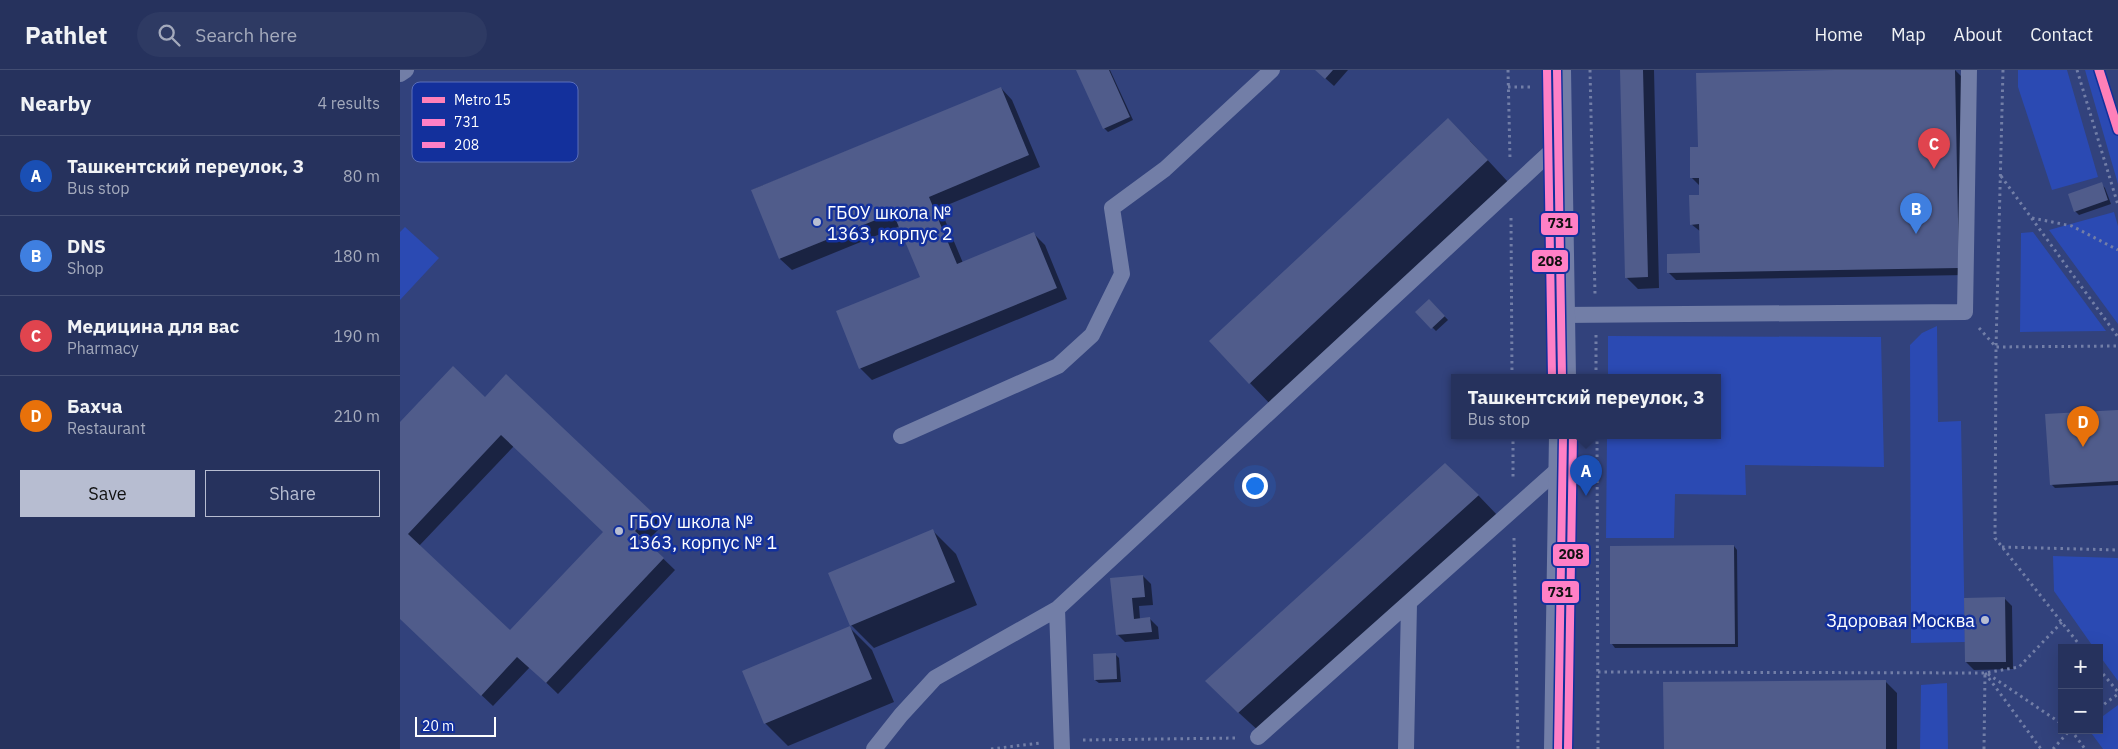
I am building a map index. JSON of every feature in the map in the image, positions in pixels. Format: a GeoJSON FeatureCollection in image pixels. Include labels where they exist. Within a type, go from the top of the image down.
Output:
{"type":"FeatureCollection","features":[{"type":"Feature","properties":{"kind":"street"},"geometry":{"type":"LineString","coordinates":[[1557,70],[1562,374]]}},
{"type":"Feature","properties":{"kind":"street"},"geometry":{"type":"LineString","coordinates":[[1558,749],[1563,439]]}},
{"type":"Feature","properties":{"kind":"lane"},"geometry":{"type":"LineString","coordinates":[[400,74],[406,70]]}},
{"type":"Feature","properties":{"kind":"lane"},"geometry":{"type":"LineString","coordinates":[[901,436],[1058,366],[1092,335],[1122,274],[1112,208],[1165,169],[1272,70]]}},
{"type":"Feature","properties":{"kind":"lane"},"geometry":{"type":"LineString","coordinates":[[1561,315],[1965,312],[1969,70]]}},
{"type":"Feature","properties":{"kind":"lane"},"geometry":{"type":"LineString","coordinates":[[874,749],[901,715],[935,678],[1057,609],[1558,145]]}},
{"type":"Feature","properties":{"kind":"lane"},"geometry":{"type":"LineString","coordinates":[[1258,737],[1563,465]]}},
{"type":"Feature","properties":{"kind":"lane"},"geometry":{"type":"LineString","coordinates":[[1406,749],[1409,604]]}},
{"type":"Feature","properties":{"kind":"lane"},"geometry":{"type":"LineString","coordinates":[[1057,609],[1062,744]]}},
{"type":"Feature","properties":{"kind":"path"},"geometry":{"type":"LineString","coordinates":[[1508,70],[1512,374]]}},
{"type":"Feature","properties":{"kind":"path"},"geometry":{"type":"LineString","coordinates":[[1590,70],[1596,374]]}},
{"type":"Feature","properties":{"kind":"path"},"geometry":{"type":"LineString","coordinates":[[2003,70],[1996,347],[1995,538],[2079,644]]}},
{"type":"Feature","properties":{"kind":"path"},"geometry":{"type":"LineString","coordinates":[[2077,70],[2118,204]]}},
{"type":"Feature","properties":{"kind":"path"},"geometry":{"type":"LineString","coordinates":[[2001,176],[2118,337]]}},
{"type":"Feature","properties":{"kind":"path"},"geometry":{"type":"LineString","coordinates":[[2032,218],[2072,226],[2118,250]]}},
{"type":"Feature","properties":{"kind":"path"},"geometry":{"type":"LineString","coordinates":[[1996,347],[2118,346]]}},
{"type":"Feature","properties":{"kind":"path"},"geometry":{"type":"LineString","coordinates":[[1513,439],[1518,749]]}},
{"type":"Feature","properties":{"kind":"path"},"geometry":{"type":"LineString","coordinates":[[1597,439],[1598,749]]}},
{"type":"Feature","properties":{"kind":"path"},"geometry":{"type":"LineString","coordinates":[[2002,547],[2118,550]]}},
{"type":"Feature","properties":{"kind":"path"},"geometry":{"type":"LineString","coordinates":[[1598,672],[1985,673],[2019,667],[2062,622]]}},
{"type":"Feature","properties":{"kind":"path"},"geometry":{"type":"LineString","coordinates":[[1985,673],[2058,721]]}},
{"type":"Feature","properties":{"kind":"path"},"geometry":{"type":"LineString","coordinates":[[1984,749],[1985,673]]}},
{"type":"Feature","properties":{"kind":"path"},"geometry":{"type":"LineString","coordinates":[[1985,673],[2041,749]]}},
{"type":"Feature","properties":{"kind":"path"},"geometry":{"type":"LineString","coordinates":[[2103,674],[2118,694],[2103,705]]}},
{"type":"Feature","properties":{"kind":"path"},"geometry":{"type":"LineString","coordinates":[[2053,749],[2067,734]]}},
{"type":"Feature","properties":{"kind":"path"},"geometry":{"type":"LineString","coordinates":[[2074,734],[2085,749]]}},
{"type":"Feature","properties":{"kind":"path"},"geometry":{"type":"LineString","coordinates":[[991,749],[1062,744],[1258,737]]}},
{"type":"Feature","properties":{"kind":"shaded area"},"geometry":{"type":"Polygon","coordinates":[[[2018,70],[2067,70],[2098,177],[2052,190],[2018,87],[2018,70]]]}},
{"type":"Feature","properties":{"kind":"shaded area"},"geometry":{"type":"Polygon","coordinates":[[[2085,70],[2100,70],[2118,129],[2118,184],[2085,70]]]}},
{"type":"Feature","properties":{"kind":"shaded area"},"geometry":{"type":"Polygon","coordinates":[[[2114,212],[2118,226],[2118,324],[2049,230],[2114,212]]]}},
{"type":"Feature","properties":{"kind":"shaded area"},"geometry":{"type":"Polygon","coordinates":[[[405,227],[439,258],[400,300],[400,232],[405,227]]]}},
{"type":"Feature","properties":{"kind":"shaded area"},"geometry":{"type":"Polygon","coordinates":[[[2033,232],[2106,331],[2020,332],[2021,233],[2033,232]]]}},
{"type":"Feature","properties":{"kind":"shaded area"},"geometry":{"type":"Polygon","coordinates":[[[1937,326],[1938,422],[1961,421],[1965,642],[1911,643],[1910,345],[1922,333],[1937,326]]]}},
{"type":"Feature","properties":{"kind":"shaded area"},"geometry":{"type":"Polygon","coordinates":[[[1608,336],[1881,337],[1884,467],[1745,465],[1746,495],[1675,494],[1674,538],[1606,538],[1607,439],[1721,439],[1721,374],[1608,374],[1608,336]]]}},
{"type":"Feature","properties":{"kind":"shaded area"},"geometry":{"type":"Polygon","coordinates":[[[2053,556],[2118,558],[2118,681],[2103,660],[2103,644],[2091,644],[2054,591],[2053,556]]]}},
{"type":"Feature","properties":{"kind":"shaded area"},"geometry":{"type":"Polygon","coordinates":[[[1947,683],[1948,749],[1920,749],[1921,685],[1947,683]]]}},
{"type":"Feature","properties":{"kind":"shaded area"},"geometry":{"type":"Polygon","coordinates":[[[2118,705],[2118,749],[2103,749],[2092,734],[2103,734],[2103,716],[2118,705]]]}},
{"type":"Feature","properties":{"kind":"building"},"geometry":{"type":"Polygon","coordinates":[[[1076,70],[1109,70],[1130,117],[1103,129],[1076,70]]]}},
{"type":"Feature","properties":{"kind":"building"},"geometry":{"type":"Polygon","coordinates":[[[1315,70],[1333,70],[1325,79],[1315,70]]]}},
{"type":"Feature","properties":{"kind":"building"},"geometry":{"type":"Polygon","coordinates":[[[1620,70],[1643,70],[1648,277],[1625,278],[1620,70]]]}},
{"type":"Feature","properties":{"kind":"building"},"geometry":{"type":"Polygon","coordinates":[[[1955,70],[1959,268],[1667,273],[1667,254],[1700,253],[1699,224],[1690,225],[1689,195],[1699,195],[1699,178],[1690,178],[1690,147],[1698,147],[1696,73],[1955,70]]]}},
{"type":"Feature","properties":{"kind":"building","name":"ГБОУ школа № 1363, корпус 2"},"geometry":{"type":"Polygon","coordinates":[[[1001,87],[1029,155],[929,197],[957,264],[1034,232],[1057,288],[859,369],[836,311],[920,277],[893,213],[779,259],[751,190],[1001,87]]]}},
{"type":"Feature","properties":{"kind":"building"},"geometry":{"type":"Polygon","coordinates":[[[1448,118],[1488,160],[1249,384],[1209,341],[1448,118]]]}},
{"type":"Feature","properties":{"kind":"building"},"geometry":{"type":"Polygon","coordinates":[[[2102,182],[2108,200],[2074,212],[2068,194],[2102,182]]]}},
{"type":"Feature","properties":{"kind":"building"},"geometry":{"type":"Polygon","coordinates":[[[1429,299],[1445,316],[1431,329],[1415,312],[1429,299]]]}},
{"type":"Feature","properties":{"kind":"building","name":"ГБОУ школа № 1363, корпус № 1"},"geometry":{"type":"Polygon","coordinates":[[[453,366],[485,397],[506,374],[652,512],[635,531],[664,558],[546,683],[517,657],[481,696],[400,619],[400,422],[453,366]],[[501,435],[408,534],[510,630],[603,532],[501,435]]]}},
{"type":"Feature","properties":{"kind":"building"},"geometry":{"type":"Polygon","coordinates":[[[2118,410],[2118,481],[2050,485],[2045,414],[2118,410]]]}},
{"type":"Feature","properties":{"kind":"building"},"geometry":{"type":"Polygon","coordinates":[[[1445,463],[1479,495],[1238,713],[1205,681],[1445,463]]]}},
{"type":"Feature","properties":{"kind":"building"},"geometry":{"type":"Polygon","coordinates":[[[933,529],[955,582],[850,626],[828,573],[933,529]]]}},
{"type":"Feature","properties":{"kind":"building"},"geometry":{"type":"Polygon","coordinates":[[[1734,545],[1735,644],[1610,644],[1610,546],[1734,545]]]}},
{"type":"Feature","properties":{"kind":"building"},"geometry":{"type":"Polygon","coordinates":[[[1143,575],[1145,597],[1132,598],[1134,619],[1150,617],[1152,632],[1116,635],[1110,578],[1143,575]]]}},
{"type":"Feature","properties":{"kind":"building","name":"Здоровая Москва"},"geometry":{"type":"Polygon","coordinates":[[[2005,597],[2006,662],[1965,662],[1964,598],[2005,597]]]}},
{"type":"Feature","properties":{"kind":"building"},"geometry":{"type":"Polygon","coordinates":[[[850,626],[872,679],[764,724],[742,671],[850,626]]]}},
{"type":"Feature","properties":{"kind":"building"},"geometry":{"type":"Polygon","coordinates":[[[1116,653],[1117,679],[1094,680],[1093,654],[1116,653]]]}},
{"type":"Feature","properties":{"kind":"building"},"geometry":{"type":"Polygon","coordinates":[[[1886,680],[1886,749],[1664,749],[1663,682],[1886,680]]]}},
{"type":"Feature","properties":{"kind":"metro line","name":"15"},"geometry":{"type":"LineString","coordinates":[[2099,70],[2118,130]]}},
{"type":"Feature","properties":{"kind":"transit line","name":"208"},"geometry":{"type":"LineString","coordinates":[[1547,70],[1552,374]]}},
{"type":"Feature","properties":{"kind":"transit line","name":"731"},"geometry":{"type":"LineString","coordinates":[[1557,70],[1562,374]]}},
{"type":"Feature","properties":{"kind":"transit line","name":"731"},"geometry":{"type":"LineString","coordinates":[[1558,749],[1563,439]]}},
{"type":"Feature","properties":{"kind":"transit line","name":"208"},"geometry":{"type":"LineString","coordinates":[[1568,749],[1573,439]]}},
{"type":"Feature","properties":{"kind":"place","name":"Медицина для вас"},"geometry":{"type":"Point","coordinates":[1934,169]}},
{"type":"Feature","properties":{"kind":"place","name":"ГБОУ школа № 1363, корпус 2"},"geometry":{"type":"Point","coordinates":[817,222]}},
{"type":"Feature","properties":{"kind":"place","name":"DNS"},"geometry":{"type":"Point","coordinates":[1916,234]}},
{"type":"Feature","properties":{"kind":"place","name":"Бахча"},"geometry":{"type":"Point","coordinates":[2083,447]}},
{"type":"Feature","properties":{"kind":"place","name":"Ташкентский переулок, 3"},"geometry":{"type":"Point","coordinates":[1586,496]}},
{"type":"Feature","properties":{"kind":"place","name":"ГБОУ школа № 1363, корпус № 1"},"geometry":{"type":"Point","coordinates":[619,531]}},
{"type":"Feature","properties":{"kind":"place","name":"Здоровая Москва"},"geometry":{"type":"Point","coordinates":[1985,620]}}]}
